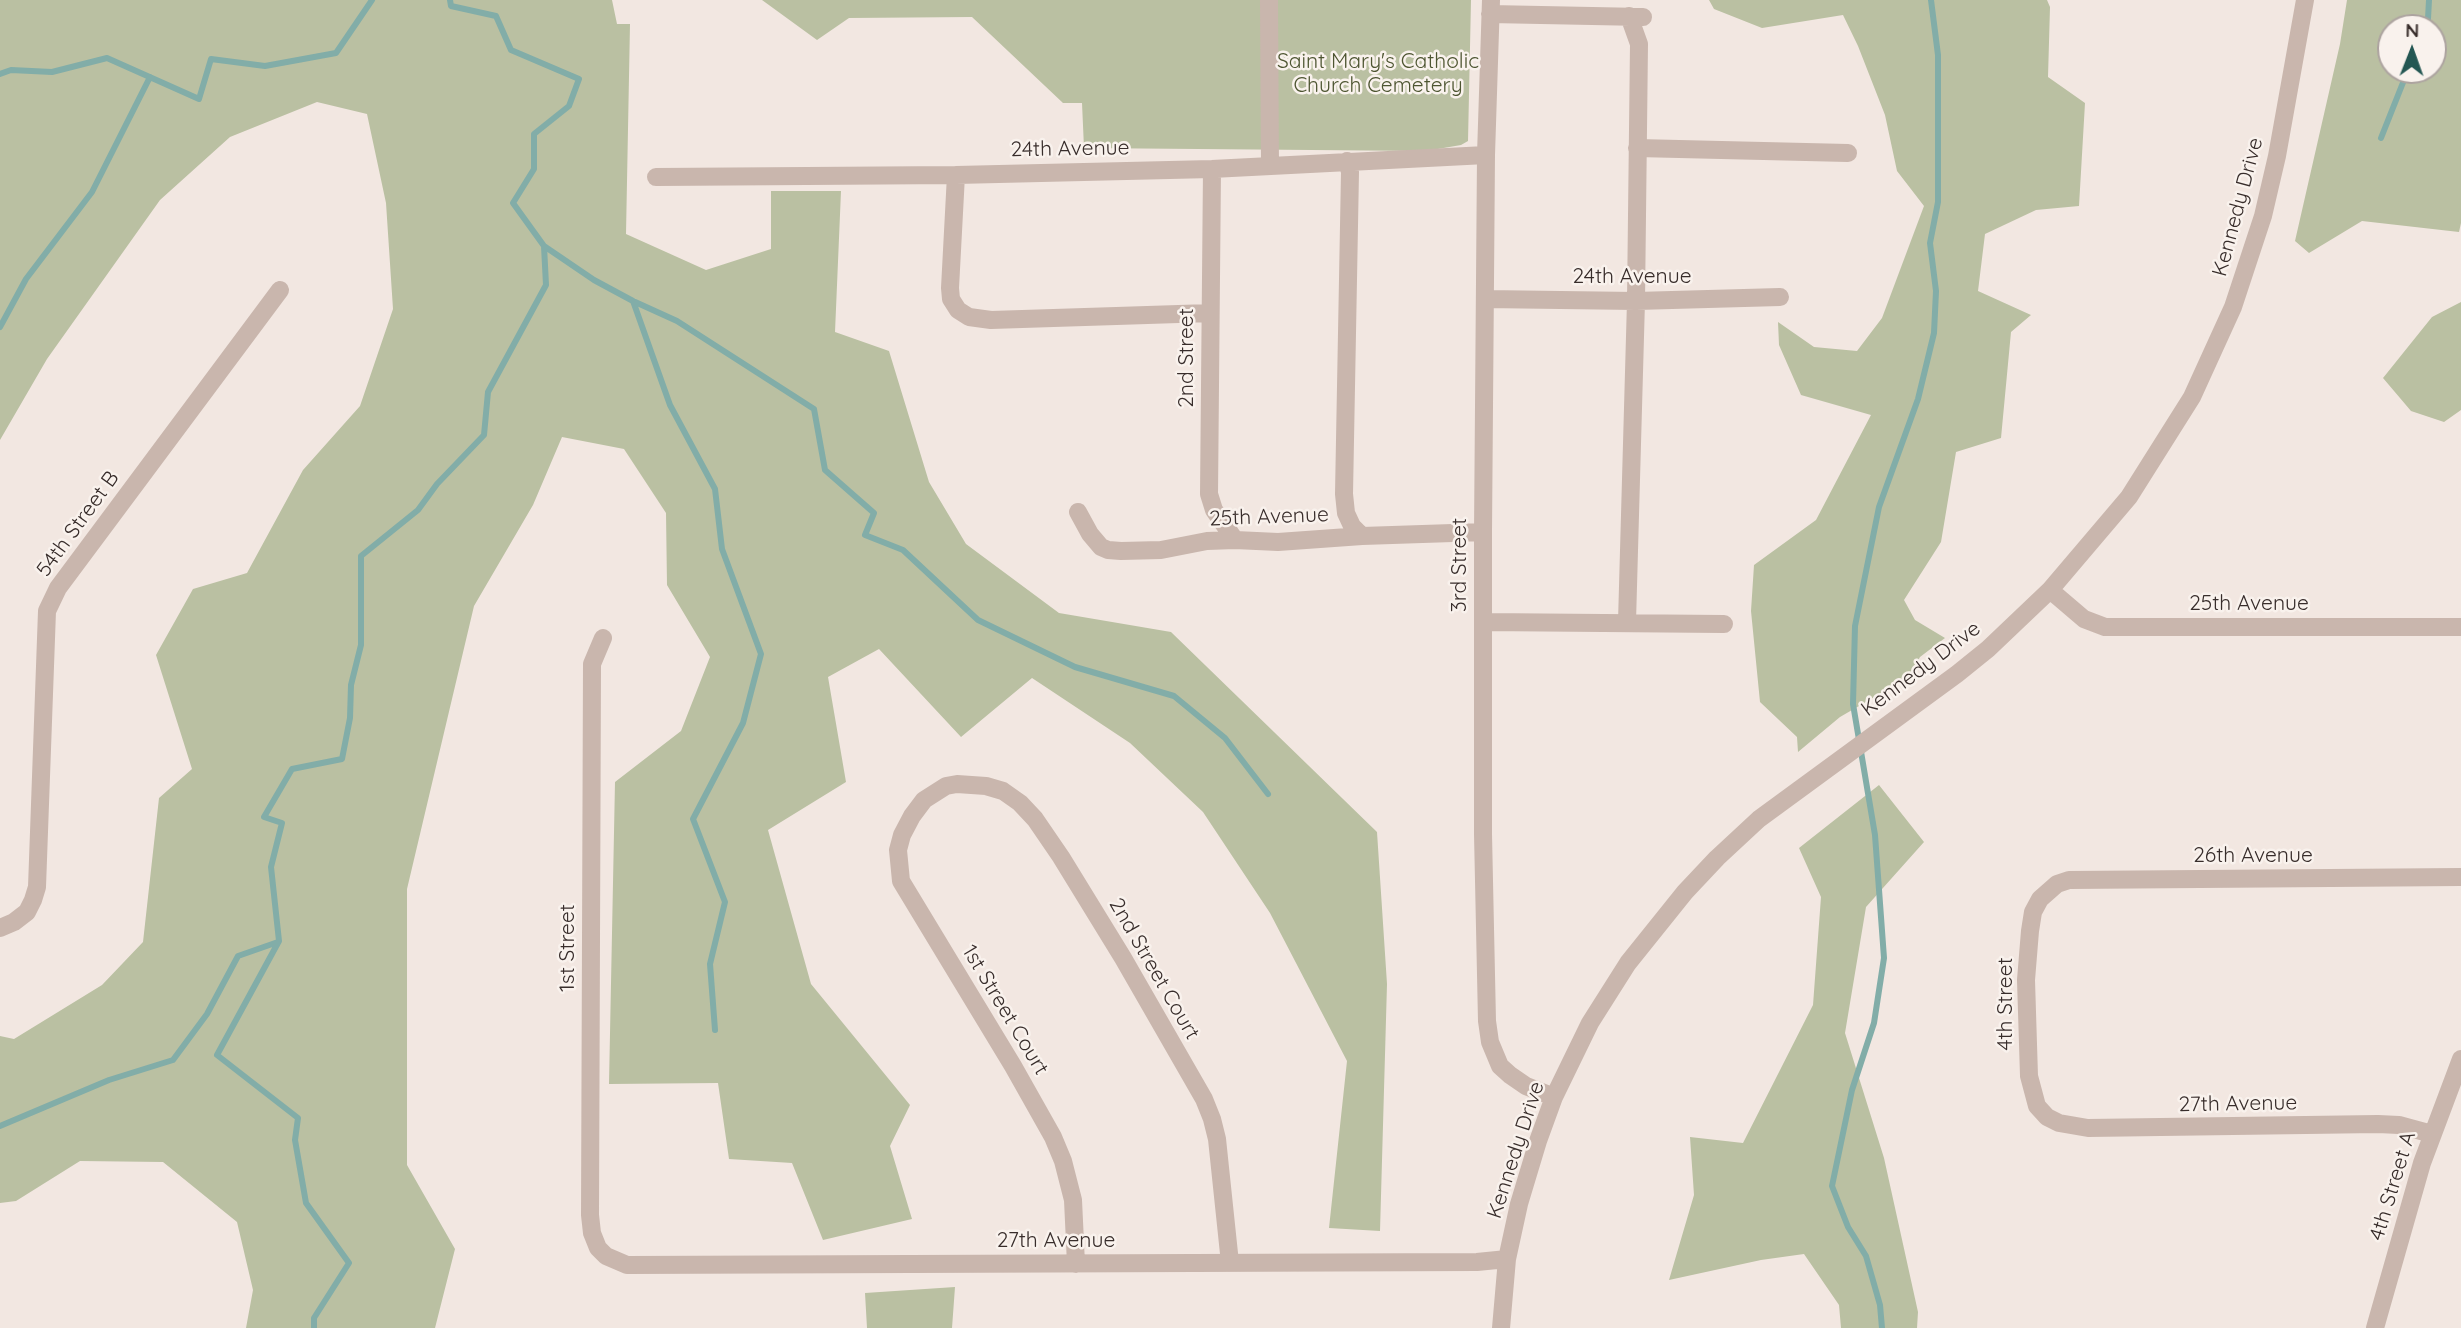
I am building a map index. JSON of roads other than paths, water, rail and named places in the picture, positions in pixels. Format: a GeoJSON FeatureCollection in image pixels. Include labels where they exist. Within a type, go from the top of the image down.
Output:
{"type":"FeatureCollection","features":[{"type":"Feature","properties":{"kind":"street"},"geometry":{"type":"LineString","coordinates":[[1269,0],[1270,165]]}},
{"type":"Feature","properties":{"kind":"street","name":"Kennedy Drive"},"geometry":{"type":"LineString","coordinates":[[1501,1328],[1507,1259],[1519,1204],[1554,1097],[1590,1023],[1628,963],[1685,892],[1759,819],[1988,649],[2050,590],[2129,496],[2192,397],[2236,297],[2263,216],[2277,156],[2305,0]]}},
{"type":"Feature","properties":{"kind":"street"},"geometry":{"type":"LineString","coordinates":[[1491,7],[1636,16],[1639,44],[1636,301],[1627,622]]}},
{"type":"Feature","properties":{"kind":"street","name":"3rd Street"},"geometry":{"type":"LineString","coordinates":[[1491,7],[1486,155],[1483,532],[1483,834],[1488,1021],[1490,1042],[1500,1066],[1526,1086],[1554,1097]]}},
{"type":"Feature","properties":{"kind":"street"},"geometry":{"type":"LineString","coordinates":[[1637,148],[1848,153]]}},
{"type":"Feature","properties":{"kind":"street","name":"24th Avenue"},"geometry":{"type":"LineString","coordinates":[[656,177],[956,175],[1212,169],[1486,155]]}},
{"type":"Feature","properties":{"kind":"street"},"geometry":{"type":"LineString","coordinates":[[1347,161],[1350,172],[1344,494],[1346,513],[1352,526],[1362,536]]}},
{"type":"Feature","properties":{"kind":"street","name":"2nd Street"},"geometry":{"type":"LineString","coordinates":[[1212,169],[1209,494],[1214,510],[1236,540]]}},
{"type":"Feature","properties":{"kind":"street"},"geometry":{"type":"LineString","coordinates":[[956,175],[950,288],[951,299],[958,310],[978,319],[1210,313]]}},
{"type":"Feature","properties":{"kind":"street","name":"54th Street B"},"geometry":{"type":"LineString","coordinates":[[0,928],[27,912],[37,887],[47,611],[58,588],[280,290]]}},
{"type":"Feature","properties":{"kind":"street","name":"24th Avenue"},"geometry":{"type":"LineString","coordinates":[[1485,299],[1636,301],[1780,297]]}},
{"type":"Feature","properties":{"kind":"street","name":"25th Avenue"},"geometry":{"type":"LineString","coordinates":[[1078,512],[1090,534],[1101,547],[1108,550],[1161,550],[1208,541],[1278,542],[1483,532]]}},
{"type":"Feature","properties":{"kind":"street","name":"25th Avenue"},"geometry":{"type":"LineString","coordinates":[[2050,590],[2084,619],[2105,627],[2461,627]]}},
{"type":"Feature","properties":{"kind":"street"},"geometry":{"type":"LineString","coordinates":[[1483,622],[1724,624]]}},
{"type":"Feature","properties":{"kind":"street","name":"1st Street"},"geometry":{"type":"LineString","coordinates":[[603,638],[592,664],[590,1215],[598,1248],[606,1256]]}},
{"type":"Feature","properties":{"kind":"street","name":"2nd Street Court"},"geometry":{"type":"LineString","coordinates":[[934,792],[957,784],[986,786],[1003,791],[1020,803],[1035,819],[1061,858],[1123,958],[1203,1099],[1217,1139],[1230,1263]]}},
{"type":"Feature","properties":{"kind":"street","name":"1st Street Court"},"geometry":{"type":"LineString","coordinates":[[934,792],[912,816],[902,835],[898,850],[901,881],[1053,1137],[1063,1161],[1073,1200],[1076,1264]]}},
{"type":"Feature","properties":{"kind":"street","name":"26th Avenue"},"geometry":{"type":"LineString","coordinates":[[2048,891],[2069,880],[2461,877]]}},
{"type":"Feature","properties":{"kind":"street","name":"4th Street"},"geometry":{"type":"LineString","coordinates":[[2047,1117],[2037,1106],[2029,1076],[2026,980],[2034,912],[2040,899],[2048,891]]}},
{"type":"Feature","properties":{"kind":"street","name":"4th Street A"},"geometry":{"type":"LineString","coordinates":[[2375,1328],[2432,1134],[2461,1059]]}},
{"type":"Feature","properties":{"kind":"street","name":"27th Avenue"},"geometry":{"type":"LineString","coordinates":[[2047,1117],[2066,1125],[2088,1128],[2378,1124],[2399,1125],[2432,1134]]}},
{"type":"Feature","properties":{"kind":"street","name":"27th Avenue"},"geometry":{"type":"LineString","coordinates":[[606,1256],[627,1265],[1477,1262],[1507,1259]]}},
{"type":"Feature","properties":{"kind":"waterway"},"geometry":{"type":"LineString","coordinates":[[0,74],[11,70],[52,72],[107,58],[199,99],[211,59],[265,66],[336,53],[372,0]]}},
{"type":"Feature","properties":{"kind":"waterway"},"geometry":{"type":"LineString","coordinates":[[314,1328],[314,1318],[349,1263],[306,1203],[295,1140],[298,1118],[217,1055],[279,941],[271,867],[282,823],[264,817],[292,769],[342,759],[350,718],[351,685],[361,645],[361,556],[418,510],[437,484],[484,435],[488,392],[546,285],[544,246],[513,203],[534,169],[534,134],[569,106],[579,79],[511,50],[496,16],[451,6],[450,0]]}},
{"type":"Feature","properties":{"kind":"waterway"},"geometry":{"type":"LineString","coordinates":[[1882,1328],[1880,1305],[1866,1256],[1848,1227],[1832,1186],[1852,1090],[1874,1023],[1884,958],[1875,835],[1853,704],[1855,626],[1879,507],[1918,399],[1934,333],[1936,291],[1930,243],[1938,202],[1938,55],[1931,0]]}},
{"type":"Feature","properties":{"kind":"waterway"},"geometry":{"type":"LineString","coordinates":[[2428,14],[2429,0]]}},
{"type":"Feature","properties":{"kind":"waterway"},"geometry":{"type":"LineString","coordinates":[[0,327],[26,279],[92,192],[150,77]]}},
{"type":"Feature","properties":{"kind":"waterway"},"geometry":{"type":"LineString","coordinates":[[2381,138],[2402,84]]}},
{"type":"Feature","properties":{"kind":"waterway"},"geometry":{"type":"LineString","coordinates":[[544,246],[594,280],[677,321],[814,409],[825,470],[874,513],[865,535],[903,550],[978,620],[1075,667],[1174,696],[1225,738],[1268,794]]}},
{"type":"Feature","properties":{"kind":"waterway"},"geometry":{"type":"LineString","coordinates":[[633,301],[670,405],[715,489],[722,549],[761,654],[743,723],[693,819],[725,902],[710,964],[715,1030]]}},
{"type":"Feature","properties":{"kind":"waterway"},"geometry":{"type":"LineString","coordinates":[[0,1126],[109,1080],[173,1060],[207,1014],[238,956],[278,942]]}},
{"type":"Feature","properties":{"kind":"park label","name":"Saint Mary's Catholic Church Cemetery"},"geometry":{"type":"Point","coordinates":[1378,74]}}]}
